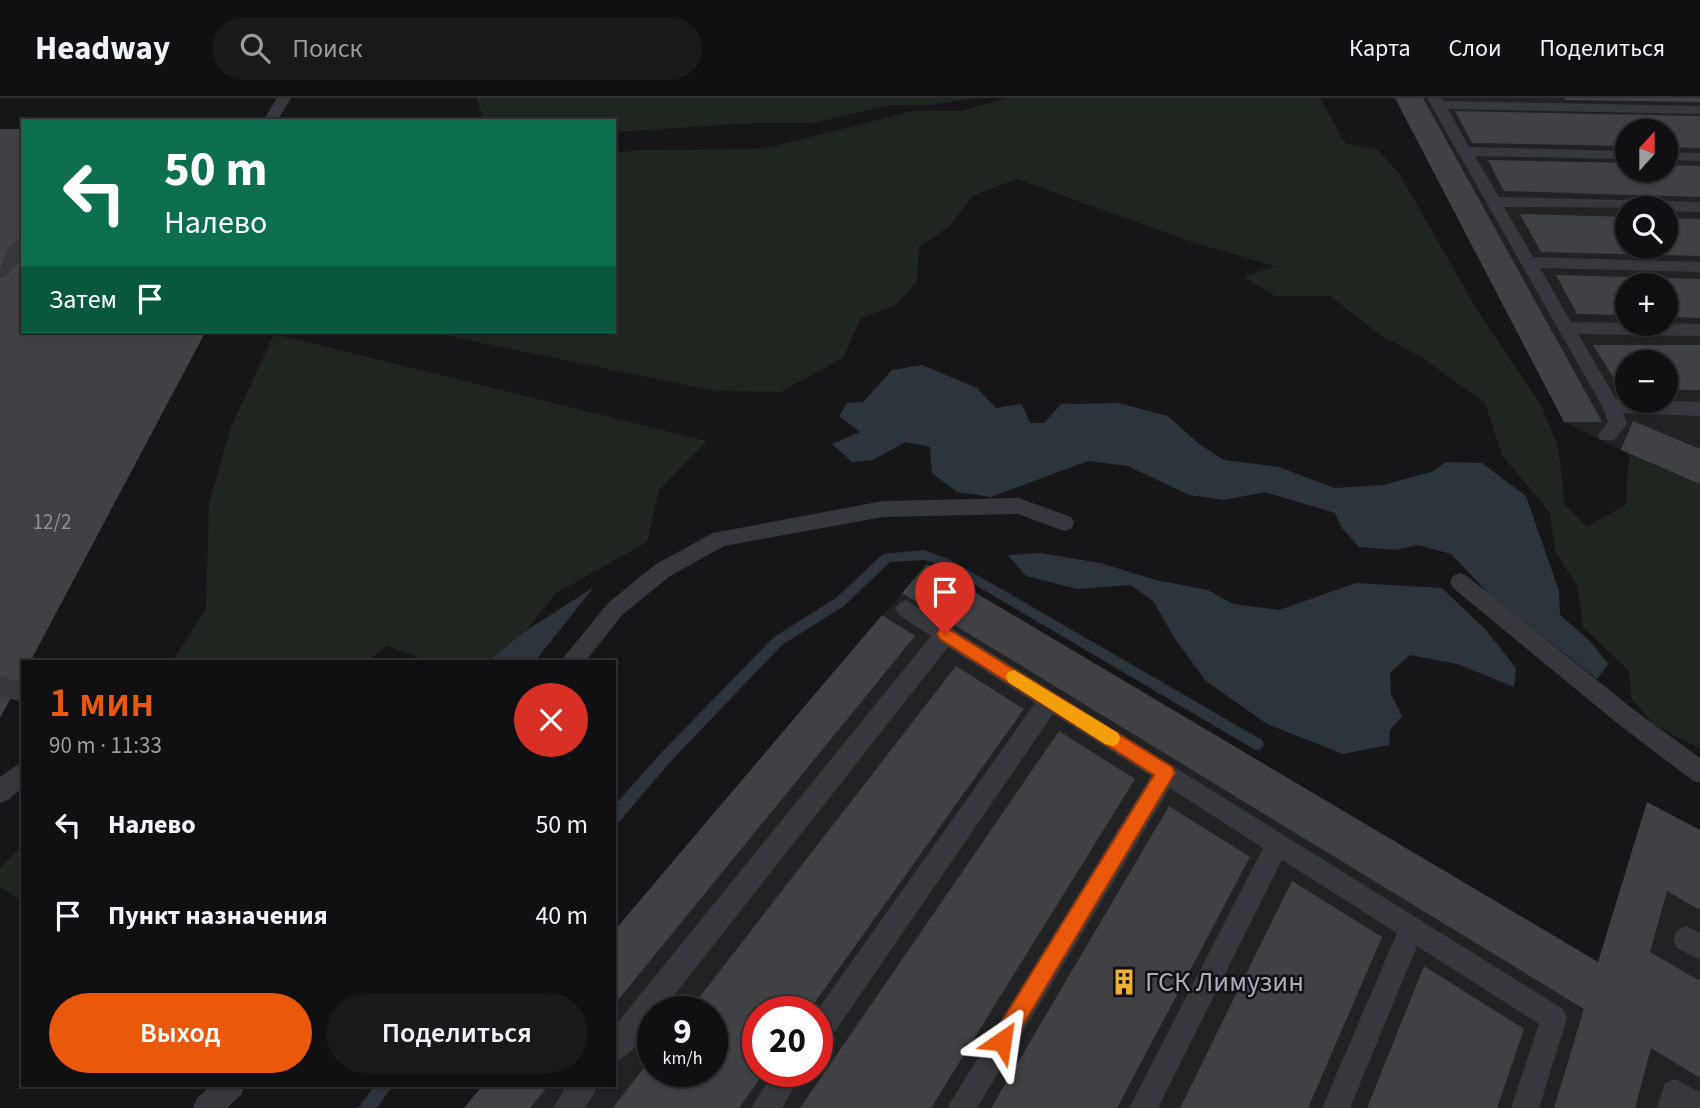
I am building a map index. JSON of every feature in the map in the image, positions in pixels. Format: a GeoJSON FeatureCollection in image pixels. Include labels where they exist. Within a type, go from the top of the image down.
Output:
{"type":"FeatureCollection","features":[{"type":"Feature","properties":{"kind":"lane"},"geometry":{"type":"LineString","coordinates":[[271,119],[284,98]]}},
{"type":"Feature","properties":{"kind":"lane"},"geometry":{"type":"LineString","coordinates":[[1436,101],[1700,110]]}},
{"type":"Feature","properties":{"kind":"lane"},"geometry":{"type":"LineString","coordinates":[[1436,101],[1611,406],[1618,424],[1607,435]]}},
{"type":"Feature","properties":{"kind":"lane"},"geometry":{"type":"LineString","coordinates":[[1465,151],[1615,155]]}},
{"type":"Feature","properties":{"kind":"lane"},"geometry":{"type":"LineString","coordinates":[[1678,156],[1700,157]]}},
{"type":"Feature","properties":{"kind":"lane"},"geometry":{"type":"LineString","coordinates":[[1494,202],[1700,207]]}},
{"type":"Feature","properties":{"kind":"lane"},"geometry":{"type":"LineString","coordinates":[[0,273],[21,245]]}},
{"type":"Feature","properties":{"kind":"lane"},"geometry":{"type":"LineString","coordinates":[[1529,262],[1700,267]]}},
{"type":"Feature","properties":{"kind":"lane"},"geometry":{"type":"LineString","coordinates":[[1566,328],[1700,330]]}},
{"type":"Feature","properties":{"kind":"lane"},"geometry":{"type":"LineString","coordinates":[[1611,406],[1700,409]]}},
{"type":"Feature","properties":{"kind":"lane"},"geometry":{"type":"LineString","coordinates":[[573,660],[615,609],[653,578],[720,539],[883,509],[1019,506],[1064,523]]}},
{"type":"Feature","properties":{"kind":"lane"},"geometry":{"type":"LineString","coordinates":[[1460,582],[1615,708],[1700,772]]}},
{"type":"Feature","properties":{"kind":"lane"},"geometry":{"type":"LineString","coordinates":[[906,609],[1554,1018],[1525,1108]]}},
{"type":"Feature","properties":{"kind":"lane"},"geometry":{"type":"LineString","coordinates":[[616,1046],[945,634]]}},
{"type":"Feature","properties":{"kind":"lane"},"geometry":{"type":"LineString","coordinates":[[0,685],[21,691]]}},
{"type":"Feature","properties":{"kind":"lane"},"geometry":{"type":"LineString","coordinates":[[833,1010],[1050,700]]}},
{"type":"Feature","properties":{"kind":"lane"},"geometry":{"type":"LineString","coordinates":[[961,1108],[1166,773]]}},
{"type":"Feature","properties":{"kind":"lane"},"geometry":{"type":"LineString","coordinates":[[0,792],[21,774]]}},
{"type":"Feature","properties":{"kind":"lane"},"geometry":{"type":"LineString","coordinates":[[1143,1108],[1278,843]]}},
{"type":"Feature","properties":{"kind":"lane"},"geometry":{"type":"LineString","coordinates":[[1336,1108],[1412,928]]}},
{"type":"Feature","properties":{"kind":"lane"},"geometry":{"type":"LineString","coordinates":[[207,1108],[229,1087]]}},
{"type":"Feature","properties":{"kind":"lane"},"geometry":{"type":"LineString","coordinates":[[567,1108],[583,1087]]}},
{"type":"Feature","properties":{"kind":"lane"},"geometry":{"type":"LineString","coordinates":[[765,1108],[779,1087]]}},
{"type":"Feature","properties":{"kind":"lane"},"geometry":{"type":"LineString","coordinates":[[1671,1108],[1675,1093],[1700,1108]]}},
{"type":"Feature","properties":{"kind":"shaded area"},"geometry":{"type":"Polygon","coordinates":[[[476,98],[979,98],[929,105],[890,105],[813,123],[756,123],[616,132],[616,119],[483,118],[476,98]]]}},
{"type":"Feature","properties":{"kind":"shaded area"},"geometry":{"type":"Polygon","coordinates":[[[1008,98],[1320,98],[1345,143],[1378,150],[1400,175],[1480,315],[1540,403],[1558,446],[1565,505],[1587,527],[1626,504],[1629,454],[1700,484],[1700,749],[1655,725],[1632,700],[1629,671],[1583,627],[1578,588],[1555,551],[1550,513],[1502,455],[1485,403],[1421,357],[1380,335],[1330,296],[1276,296],[1243,277],[1275,266],[1192,242],[1017,179],[972,196],[951,225],[919,247],[917,282],[896,305],[861,318],[843,358],[780,392],[715,391],[434,333],[616,333],[616,153],[639,150],[764,149],[913,111],[961,111],[1008,98]]]}},
{"type":"Feature","properties":{"kind":"shaded area"},"geometry":{"type":"Polygon","coordinates":[[[1395,98],[1700,98],[1700,484],[1629,454],[1564,422],[1395,98]]]}},
{"type":"Feature","properties":{"kind":"shaded area"},"geometry":{"type":"Polygon","coordinates":[[[274,334],[707,441],[659,490],[647,542],[556,593],[503,660],[424,660],[387,646],[368,660],[173,660],[206,609],[209,503],[231,427],[274,334]]]}},
{"type":"Feature","properties":{"kind":"shaded area"},"geometry":{"type":"Polygon","coordinates":[[[922,365],[977,388],[996,408],[1022,404],[1030,423],[1044,423],[1061,404],[1118,403],[1168,416],[1199,444],[1224,460],[1279,467],[1334,488],[1383,485],[1431,472],[1446,462],[1482,463],[1526,496],[1559,591],[1560,615],[1591,642],[1608,664],[1597,679],[1490,595],[1451,554],[1418,545],[1396,550],[1359,547],[1341,527],[1335,513],[1265,492],[1224,500],[1189,495],[1128,466],[1088,461],[991,497],[957,492],[932,473],[930,447],[905,442],[873,460],[852,462],[832,444],[860,432],[839,416],[847,403],[863,402],[892,370],[922,365]]]}},
{"type":"Feature","properties":{"kind":"shaded area"},"geometry":{"type":"Polygon","coordinates":[[[1040,553],[1100,563],[1156,580],[1208,590],[1233,604],[1279,610],[1356,583],[1442,588],[1486,630],[1516,668],[1514,687],[1457,664],[1410,655],[1390,673],[1391,694],[1402,716],[1390,730],[1389,745],[1343,754],[1267,724],[1206,681],[1173,636],[1154,602],[1131,585],[1077,589],[1026,576],[1008,555],[1040,553]]]}},
{"type":"Feature","properties":{"kind":"shaded area"},"geometry":{"type":"Polygon","coordinates":[[[927,564],[1598,962],[1647,802],[1700,830],[1700,1108],[464,1108],[481,1087],[616,1087],[616,929],[927,564]]]}},
{"type":"Feature","properties":{"kind":"shaded area"},"geometry":{"type":"Polygon","coordinates":[[[594,587],[536,660],[490,660],[524,632],[594,587]]]}},
{"type":"Feature","properties":{"kind":"shaded area"},"geometry":{"type":"Polygon","coordinates":[[[21,847],[21,900],[0,887],[0,868],[21,847]]]}},
{"type":"Feature","properties":{"kind":"building"},"geometry":{"type":"Polygon","coordinates":[[[1395,98],[1423,98],[1602,422],[1564,422],[1395,98]]]}},
{"type":"Feature","properties":{"kind":"building"},"geometry":{"type":"Polygon","coordinates":[[[1700,98],[1700,102],[1565,100],[1700,98]]]}},
{"type":"Feature","properties":{"kind":"building"},"geometry":{"type":"Polygon","coordinates":[[[1455,111],[1700,116],[1700,148],[1678,147],[1678,119],[1615,119],[1615,146],[1472,143],[1455,111]]]}},
{"type":"Feature","properties":{"kind":"building"},"geometry":{"type":"Polygon","coordinates":[[[71,117],[235,118],[234,119],[70,119],[71,117]]]}},
{"type":"Feature","properties":{"kind":"building"},"geometry":{"type":"Polygon","coordinates":[[[0,129],[21,129],[21,333],[205,333],[31,660],[21,660],[21,679],[0,718],[0,129]]]}},
{"type":"Feature","properties":{"kind":"building"},"geometry":{"type":"Polygon","coordinates":[[[1488,160],[1615,163],[1615,182],[1678,182],[1678,165],[1700,166],[1700,197],[1504,191],[1488,160]]]}},
{"type":"Feature","properties":{"kind":"building"},"geometry":{"type":"Polygon","coordinates":[[[1520,214],[1615,217],[1615,254],[1541,252],[1520,214]]]}},
{"type":"Feature","properties":{"kind":"building"},"geometry":{"type":"Polygon","coordinates":[[[1678,218],[1700,219],[1700,256],[1678,255],[1678,218]]]}},
{"type":"Feature","properties":{"kind":"building"},"geometry":{"type":"Polygon","coordinates":[[[1556,275],[1615,277],[1615,315],[1577,314],[1556,275]]]}},
{"type":"Feature","properties":{"kind":"building"},"geometry":{"type":"Polygon","coordinates":[[[1678,278],[1700,279],[1700,318],[1678,317],[1678,278]]]}},
{"type":"Feature","properties":{"kind":"building"},"geometry":{"type":"Polygon","coordinates":[[[1593,345],[1700,345],[1700,390],[1678,390],[1678,350],[1615,350],[1615,380],[1593,345]]]}},
{"type":"Feature","properties":{"kind":"building"},"geometry":{"type":"Polygon","coordinates":[[[1633,421],[1700,449],[1700,484],[1621,450],[1633,421]]]}},
{"type":"Feature","properties":{"kind":"building"},"geometry":{"type":"Polygon","coordinates":[[[927,564],[1598,962],[1647,802],[1700,830],[1700,910],[1667,891],[1650,952],[1700,981],[1700,1078],[1651,1048],[1635,1108],[1554,1108],[1584,1009],[902,593],[927,564]]]}},
{"type":"Feature","properties":{"kind":"building"},"geometry":{"type":"Polygon","coordinates":[[[882,615],[915,636],[616,1003],[616,929],[882,615]]]}},
{"type":"Feature","properties":{"kind":"building"},"geometry":{"type":"Polygon","coordinates":[[[956,666],[1024,709],[819,996],[742,996],[742,1087],[754,1087],[739,1108],[613,1108],[637,1077],[637,1087],[728,1087],[728,996],[700,996],[956,666]]]}},
{"type":"Feature","properties":{"kind":"building"},"geometry":{"type":"Polygon","coordinates":[[[1059,731],[1135,779],[931,1108],[800,1108],[814,1087],[833,1087],[833,1060],[1059,731]]]}},
{"type":"Feature","properties":{"kind":"building","name":"ГСК Лимузин"},"geometry":{"type":"Polygon","coordinates":[[[1169,806],[1250,857],[1117,1108],[991,1108],[1169,806]]]}},
{"type":"Feature","properties":{"kind":"building"},"geometry":{"type":"Polygon","coordinates":[[[1292,881],[1382,937],[1308,1108],[1180,1108],[1292,881]]]}},
{"type":"Feature","properties":{"kind":"building"},"geometry":{"type":"Polygon","coordinates":[[[1424,966],[1524,1029],[1497,1108],[1367,1108],[1424,966]]]}},
{"type":"Feature","properties":{"kind":"building"},"geometry":{"type":"Polygon","coordinates":[[[481,1087],[547,1087],[530,1108],[464,1108],[481,1087]]]}},
{"type":"Feature","properties":{"kind":"waterway"},"geometry":{"type":"LineString","coordinates":[[616,815],[666,757],[778,641],[840,602],[887,557],[924,555],[947,563],[1257,744]]}},
{"type":"Feature","properties":{"kind":"waterway"},"geometry":{"type":"LineString","coordinates":[[366,1108],[383,1087]]}},
{"type":"Feature","properties":{"kind":"slow traffic"},"geometry":{"type":"LineString","coordinates":[[1014,677],[1112,738]]}},
{"type":"Feature","properties":{"kind":"place","name":"ГСК Лимузин"},"geometry":{"type":"Point","coordinates":[1124,982]}},
{"type":"Feature","properties":{"kind":"route"},"geometry":{"type":"LineString","coordinates":[[945,634],[1166,773],[1002,1041]]}}]}
